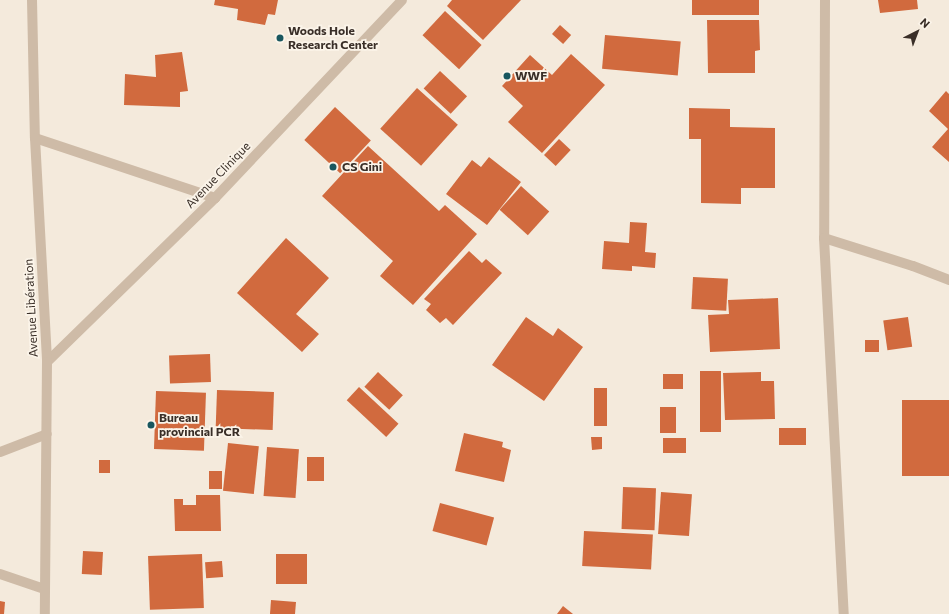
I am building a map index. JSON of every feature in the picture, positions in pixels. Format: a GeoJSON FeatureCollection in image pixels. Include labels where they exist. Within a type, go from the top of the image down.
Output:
{"type":"FeatureCollection","features":[{"type":"Feature","properties":{"kind":"street","name":"Avenue Libération"},"geometry":{"type":"LineString","coordinates":[[32,0],[35,138],[47,362],[45,614]]}},
{"type":"Feature","properties":{"kind":"street","name":"Avenue Clinique"},"geometry":{"type":"LineString","coordinates":[[47,362],[215,198],[402,0]]}},
{"type":"Feature","properties":{"kind":"street"},"geometry":{"type":"LineString","coordinates":[[825,0],[824,238],[844,614]]}},
{"type":"Feature","properties":{"kind":"street"},"geometry":{"type":"LineString","coordinates":[[35,138],[215,198]]}},
{"type":"Feature","properties":{"kind":"street"},"geometry":{"type":"LineString","coordinates":[[824,238],[913,266],[949,280]]}},
{"type":"Feature","properties":{"kind":"street"},"geometry":{"type":"LineString","coordinates":[[0,452],[47,434]]}},
{"type":"Feature","properties":{"kind":"street"},"geometry":{"type":"LineString","coordinates":[[0,574],[44,589]]}},
{"type":"Feature","properties":{"kind":"building"},"geometry":{"type":"Polygon","coordinates":[[[215,0],[278,0],[275,15],[268,14],[265,25],[237,20],[238,9],[214,5],[215,0]]]}},
{"type":"Feature","properties":{"kind":"building"},"geometry":{"type":"Polygon","coordinates":[[[452,0],[521,0],[483,40],[447,6],[452,0]]]}},
{"type":"Feature","properties":{"kind":"building"},"geometry":{"type":"Polygon","coordinates":[[[692,0],[759,0],[759,15],[692,15],[692,0]]]}},
{"type":"Feature","properties":{"kind":"building"},"geometry":{"type":"Polygon","coordinates":[[[878,0],[917,0],[918,9],[880,13],[878,0]]]}},
{"type":"Feature","properties":{"kind":"building"},"geometry":{"type":"Polygon","coordinates":[[[445,11],[482,45],[459,69],[422,35],[445,11]]]}},
{"type":"Feature","properties":{"kind":"building"},"geometry":{"type":"Polygon","coordinates":[[[707,20],[759,20],[760,50],[755,51],[755,73],[708,73],[707,20]]]}},
{"type":"Feature","properties":{"kind":"building"},"geometry":{"type":"Polygon","coordinates":[[[560,25],[571,35],[563,44],[552,34],[560,25]]]}},
{"type":"Feature","properties":{"kind":"building"},"geometry":{"type":"Polygon","coordinates":[[[605,35],[681,42],[678,75],[602,69],[605,35]]]}},
{"type":"Feature","properties":{"kind":"building"},"geometry":{"type":"Polygon","coordinates":[[[182,52],[188,91],[180,92],[180,107],[124,105],[125,74],[156,77],[155,55],[182,52]]]}},
{"type":"Feature","properties":{"kind":"building"},"geometry":{"type":"Polygon","coordinates":[[[571,54],[605,85],[542,153],[508,122],[523,106],[502,86],[530,55],[552,75],[571,54]]]}},
{"type":"Feature","properties":{"kind":"building"},"geometry":{"type":"Polygon","coordinates":[[[440,71],[467,96],[451,114],[424,89],[440,71]]]}},
{"type":"Feature","properties":{"kind":"building"},"geometry":{"type":"Polygon","coordinates":[[[417,88],[458,125],[421,166],[380,129],[417,88]]]}},
{"type":"Feature","properties":{"kind":"building"},"geometry":{"type":"Polygon","coordinates":[[[946,91],[949,94],[949,162],[932,147],[948,129],[929,111],[946,91]]]}},
{"type":"Feature","properties":{"kind":"building"},"geometry":{"type":"Polygon","coordinates":[[[335,107],[371,140],[340,173],[304,140],[335,107]]]}},
{"type":"Feature","properties":{"kind":"building"},"geometry":{"type":"Polygon","coordinates":[[[689,108],[730,109],[730,127],[775,128],[775,188],[741,188],[741,204],[701,203],[701,139],[689,139],[689,108]]]}},
{"type":"Feature","properties":{"kind":"building"},"geometry":{"type":"Polygon","coordinates":[[[559,139],[571,150],[556,166],[544,155],[559,139]]]}},
{"type":"Feature","properties":{"kind":"building"},"geometry":{"type":"Polygon","coordinates":[[[368,146],[439,211],[445,205],[477,234],[413,305],[380,276],[393,261],[322,196],[368,146]]]}},
{"type":"Feature","properties":{"kind":"building"},"geometry":{"type":"Polygon","coordinates":[[[489,157],[521,182],[487,225],[446,194],[472,160],[481,167],[489,157]]]}},
{"type":"Feature","properties":{"kind":"building"},"geometry":{"type":"Polygon","coordinates":[[[521,186],[549,211],[528,235],[500,210],[521,186]]]}},
{"type":"Feature","properties":{"kind":"building"},"geometry":{"type":"Polygon","coordinates":[[[630,222],[647,223],[645,252],[656,253],[655,268],[632,266],[632,271],[602,269],[604,241],[629,243],[630,222]]]}},
{"type":"Feature","properties":{"kind":"building"},"geometry":{"type":"Polygon","coordinates":[[[286,238],[329,278],[296,314],[319,334],[302,352],[237,293],[286,238]]]}},
{"type":"Feature","properties":{"kind":"building"},"geometry":{"type":"Polygon","coordinates":[[[469,251],[482,263],[486,259],[502,273],[453,325],[446,318],[440,323],[426,310],[431,304],[424,299],[469,251]]]}},
{"type":"Feature","properties":{"kind":"building"},"geometry":{"type":"Polygon","coordinates":[[[693,277],[728,279],[726,311],[691,309],[693,277]]]}},
{"type":"Feature","properties":{"kind":"building"},"geometry":{"type":"Polygon","coordinates":[[[778,298],[780,349],[710,352],[708,315],[729,314],[728,300],[778,298]]]}},
{"type":"Feature","properties":{"kind":"building"},"geometry":{"type":"Polygon","coordinates":[[[526,317],[553,336],[558,328],[583,347],[544,401],[492,365],[526,317]]]}},
{"type":"Feature","properties":{"kind":"building"},"geometry":{"type":"Polygon","coordinates":[[[908,317],[912,347],[887,350],[883,320],[908,317]]]}},
{"type":"Feature","properties":{"kind":"building"},"geometry":{"type":"Polygon","coordinates":[[[865,340],[879,340],[879,352],[865,352],[865,340]]]}},
{"type":"Feature","properties":{"kind":"building"},"geometry":{"type":"Polygon","coordinates":[[[210,354],[211,382],[170,383],[169,355],[210,354]]]}},
{"type":"Feature","properties":{"kind":"building"},"geometry":{"type":"Polygon","coordinates":[[[700,371],[721,371],[721,432],[700,432],[700,371]]]}},
{"type":"Feature","properties":{"kind":"building"},"geometry":{"type":"Polygon","coordinates":[[[378,372],[403,395],[389,410],[364,387],[378,372]]]}},
{"type":"Feature","properties":{"kind":"building"},"geometry":{"type":"Polygon","coordinates":[[[761,372],[761,381],[774,381],[775,419],[725,420],[723,373],[761,372]]]}},
{"type":"Feature","properties":{"kind":"building"},"geometry":{"type":"Polygon","coordinates":[[[663,374],[683,374],[683,389],[663,389],[663,374]]]}},
{"type":"Feature","properties":{"kind":"building"},"geometry":{"type":"Polygon","coordinates":[[[359,387],[398,424],[386,437],[347,400],[359,387]]]}},
{"type":"Feature","properties":{"kind":"building"},"geometry":{"type":"Polygon","coordinates":[[[594,388],[607,388],[607,426],[594,426],[594,388]]]}},
{"type":"Feature","properties":{"kind":"building"},"geometry":{"type":"Polygon","coordinates":[[[217,390],[274,392],[273,430],[216,428],[217,390]]]}},
{"type":"Feature","properties":{"kind":"building"},"geometry":{"type":"Polygon","coordinates":[[[156,391],[206,393],[204,451],[154,449],[156,391]]]}},
{"type":"Feature","properties":{"kind":"building"},"geometry":{"type":"Polygon","coordinates":[[[902,400],[949,400],[949,476],[902,476],[902,400]]]}},
{"type":"Feature","properties":{"kind":"building"},"geometry":{"type":"Polygon","coordinates":[[[660,407],[676,407],[676,433],[660,433],[660,407]]]}},
{"type":"Feature","properties":{"kind":"building"},"geometry":{"type":"Polygon","coordinates":[[[779,428],[806,428],[806,445],[779,445],[779,428]]]}},
{"type":"Feature","properties":{"kind":"building"},"geometry":{"type":"Polygon","coordinates":[[[464,433],[503,442],[502,447],[511,450],[504,482],[455,471],[464,433]]]}},
{"type":"Feature","properties":{"kind":"building"},"geometry":{"type":"Polygon","coordinates":[[[591,437],[602,437],[602,449],[592,450],[591,437]]]}},
{"type":"Feature","properties":{"kind":"building"},"geometry":{"type":"Polygon","coordinates":[[[663,438],[686,438],[686,453],[663,453],[663,438]]]}},
{"type":"Feature","properties":{"kind":"building"},"geometry":{"type":"Polygon","coordinates":[[[228,443],[259,446],[254,494],[223,491],[228,443]]]}},
{"type":"Feature","properties":{"kind":"building"},"geometry":{"type":"Polygon","coordinates":[[[267,447],[299,449],[296,498],[264,496],[267,447]]]}},
{"type":"Feature","properties":{"kind":"building"},"geometry":{"type":"Polygon","coordinates":[[[307,457],[324,457],[324,481],[307,481],[307,457]]]}},
{"type":"Feature","properties":{"kind":"building"},"geometry":{"type":"Polygon","coordinates":[[[99,460],[110,460],[110,473],[99,473],[99,460]]]}},
{"type":"Feature","properties":{"kind":"building"},"geometry":{"type":"Polygon","coordinates":[[[209,471],[222,471],[222,489],[209,489],[209,471]]]}},
{"type":"Feature","properties":{"kind":"building"},"geometry":{"type":"Polygon","coordinates":[[[623,487],[656,488],[655,530],[622,529],[623,487]]]}},
{"type":"Feature","properties":{"kind":"building"},"geometry":{"type":"Polygon","coordinates":[[[661,492],[692,494],[689,536],[658,534],[661,492]]]}},
{"type":"Feature","properties":{"kind":"building"},"geometry":{"type":"Polygon","coordinates":[[[196,495],[220,495],[221,531],[175,531],[174,499],[183,499],[183,505],[196,505],[196,495]]]}},
{"type":"Feature","properties":{"kind":"building"},"geometry":{"type":"Polygon","coordinates":[[[440,503],[494,517],[487,546],[432,531],[440,503]]]}},
{"type":"Feature","properties":{"kind":"building"},"geometry":{"type":"Polygon","coordinates":[[[584,531],[653,535],[651,570],[582,566],[584,531]]]}},
{"type":"Feature","properties":{"kind":"building"},"geometry":{"type":"Polygon","coordinates":[[[83,551],[103,552],[102,575],[82,574],[83,551]]]}},
{"type":"Feature","properties":{"kind":"building"},"geometry":{"type":"Polygon","coordinates":[[[202,554],[204,608],[150,610],[148,556],[202,554]]]}},
{"type":"Feature","properties":{"kind":"building"},"geometry":{"type":"Polygon","coordinates":[[[276,554],[307,554],[307,584],[276,584],[276,554]]]}},
{"type":"Feature","properties":{"kind":"building"},"geometry":{"type":"Polygon","coordinates":[[[222,561],[223,577],[206,578],[205,562],[222,561]]]}},
{"type":"Feature","properties":{"kind":"building"},"geometry":{"type":"Polygon","coordinates":[[[271,600],[296,602],[295,614],[270,614],[271,600]]]}},
{"type":"Feature","properties":{"kind":"building"},"geometry":{"type":"Polygon","coordinates":[[[0,601],[5,602],[4,614],[0,614],[0,601]]]}},
{"type":"Feature","properties":{"kind":"building"},"geometry":{"type":"Polygon","coordinates":[[[563,606],[573,614],[557,614],[563,606]]]}},
{"type":"Feature","properties":{"kind":"place","name":"Woods Hole Research Center"},"geometry":{"type":"Point","coordinates":[280,38]}},
{"type":"Feature","properties":{"kind":"place","name":"WWF"},"geometry":{"type":"Point","coordinates":[507,76]}},
{"type":"Feature","properties":{"kind":"place","name":"CS Gini"},"geometry":{"type":"Point","coordinates":[333,167]}},
{"type":"Feature","properties":{"kind":"place","name":"Bureau provincial PCR"},"geometry":{"type":"Point","coordinates":[151,425]}}]}
